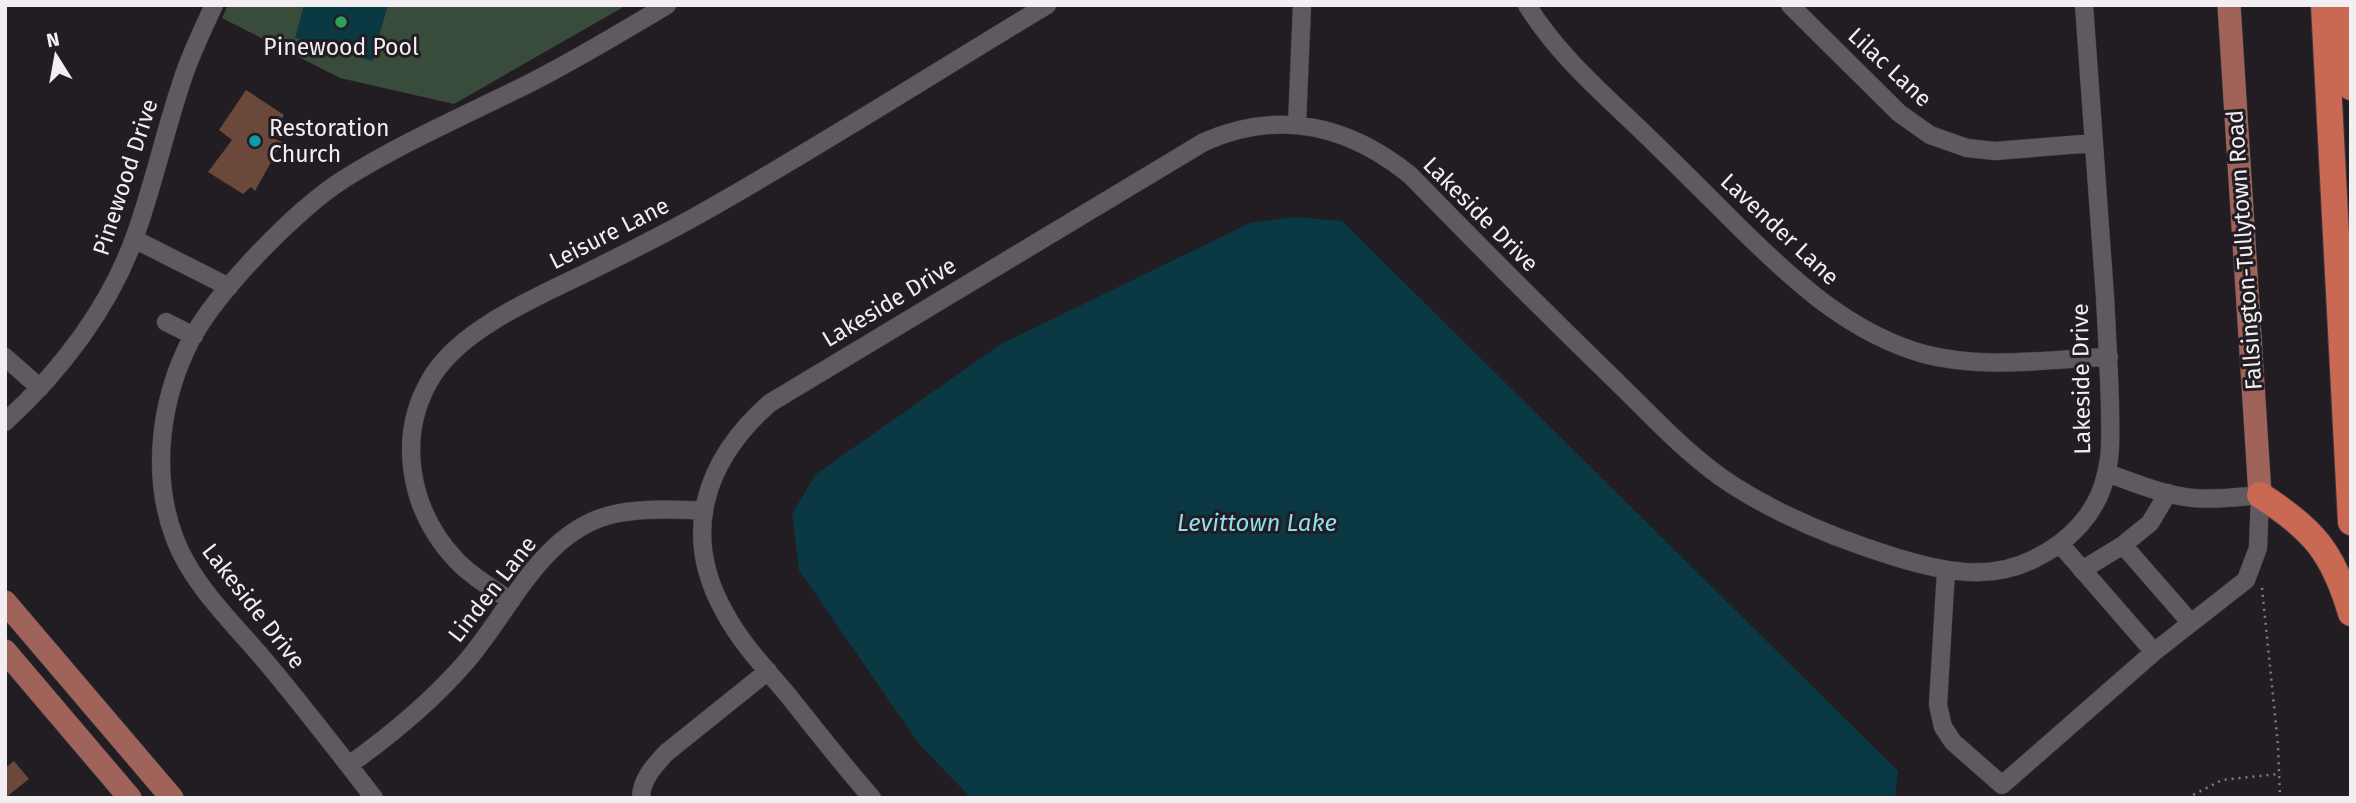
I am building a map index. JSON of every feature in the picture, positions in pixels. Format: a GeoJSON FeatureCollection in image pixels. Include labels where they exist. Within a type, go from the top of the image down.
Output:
{"type":"FeatureCollection","features":[{"type":"Feature","properties":{"kind":"highway"},"geometry":{"type":"LineString","coordinates":[[2324,5],[2351,522]]}},
{"type":"Feature","properties":{"kind":"highway"},"geometry":{"type":"LineString","coordinates":[[2347,5],[2351,87]]}},
{"type":"Feature","properties":{"kind":"highway"},"geometry":{"type":"LineString","coordinates":[[2260,495],[2295,519],[2315,539],[2333,564],[2351,613]]}},
{"type":"Feature","properties":{"kind":"main road","name":"Fallsington-Tullytown Road"},"geometry":{"type":"LineString","coordinates":[[2229,5],[2260,495]]}},
{"type":"Feature","properties":{"kind":"main road"},"geometry":{"type":"LineString","coordinates":[[5,602],[172,798]]}},
{"type":"Feature","properties":{"kind":"main road"},"geometry":{"type":"LineString","coordinates":[[5,651],[130,798]]}},
{"type":"Feature","properties":{"kind":"street","name":"Pinewood Drive"},"geometry":{"type":"LineString","coordinates":[[5,422],[40,388],[68,354],[100,306],[134,239],[182,80],[214,5]]}},
{"type":"Feature","properties":{"kind":"street","name":"Lakeside Drive"},"geometry":{"type":"LineString","coordinates":[[374,798],[263,658],[223,613],[189,568],[175,541],[166,513],[162,483],[162,442],[174,379],[186,349],[229,287],[297,217],[344,179],[402,146],[567,64],[667,5]]}},
{"type":"Feature","properties":{"kind":"street","name":"Leisure Lane"},"geometry":{"type":"LineString","coordinates":[[511,601],[475,577],[442,543],[420,504],[414,483],[411,439],[415,417],[432,376],[446,358],[480,330],[719,203],[1048,5]]}},
{"type":"Feature","properties":{"kind":"street"},"geometry":{"type":"LineString","coordinates":[[1297,125],[1302,5]]}},
{"type":"Feature","properties":{"kind":"street","name":"Lavender Lane"},"geometry":{"type":"LineString","coordinates":[[1527,5],[1561,51],[1599,89],[1782,269],[1840,315],[1893,343],[1924,354],[1958,360],[2014,363],[2109,357]]}},
{"type":"Feature","properties":{"kind":"street","name":"Lilac Lane"},"geometry":{"type":"LineString","coordinates":[[1790,5],[1899,113],[1930,135],[1967,148],[1995,151],[2094,143]]}},
{"type":"Feature","properties":{"kind":"street","name":"Lakeside Drive"},"geometry":{"type":"LineString","coordinates":[[872,798],[737,633],[710,583],[704,549],[704,511],[713,475],[724,454],[737,435],[770,403],[1204,142],[1241,128],[1271,124],[1321,129],[1357,141],[1390,159],[1683,446],[1732,485],[1772,507],[1832,535],[1876,551],[1946,570],[1983,573],[2012,568],[2060,544],[2088,515],[2096,501],[2107,473],[2110,441],[2109,357],[2084,5]]}},
{"type":"Feature","properties":{"kind":"street"},"geometry":{"type":"LineString","coordinates":[[134,239],[229,287]]}},
{"type":"Feature","properties":{"kind":"street"},"geometry":{"type":"LineString","coordinates":[[166,322],[194,336]]}},
{"type":"Feature","properties":{"kind":"street"},"geometry":{"type":"LineString","coordinates":[[5,357],[40,388]]}},
{"type":"Feature","properties":{"kind":"street"},"geometry":{"type":"LineString","coordinates":[[1946,570],[1938,705],[1943,727],[1952,742],[2002,785],[2154,652],[2246,580],[2258,548],[2260,495],[2206,499],[2168,493],[2107,473]]}},
{"type":"Feature","properties":{"kind":"street"},"geometry":{"type":"LineString","coordinates":[[2082,570],[2123,545],[2150,523],[2168,493]]}},
{"type":"Feature","properties":{"kind":"street","name":"Linden Lane"},"geometry":{"type":"LineString","coordinates":[[349,765],[400,727],[440,690],[467,662],[544,558],[583,527],[601,518],[643,510],[704,511]]}},
{"type":"Feature","properties":{"kind":"street"},"geometry":{"type":"LineString","coordinates":[[2060,544],[2154,652]]}},
{"type":"Feature","properties":{"kind":"street"},"geometry":{"type":"LineString","coordinates":[[2123,545],[2191,623]]}},
{"type":"Feature","properties":{"kind":"street"},"geometry":{"type":"LineString","coordinates":[[641,798],[643,784],[666,753],[768,671]]}},
{"type":"Feature","properties":{"kind":"path"},"geometry":{"type":"LineString","coordinates":[[2262,588],[2280,798]]}},
{"type":"Feature","properties":{"kind":"path"},"geometry":{"type":"LineString","coordinates":[[2187,798],[2222,780],[2279,774]]}},
{"type":"Feature","properties":{"kind":"green space"},"geometry":{"type":"Polygon","coordinates":[[[228,5],[627,5],[454,104],[340,78],[222,18],[228,5]]]}},
{"type":"Feature","properties":{"kind":"water","name":"Pinewood Pool"},"geometry":{"type":"Polygon","coordinates":[[[304,5],[388,5],[372,61],[295,38],[304,5]]]}},
{"type":"Feature","properties":{"kind":"water","name":"Levittown Lake"},"geometry":{"type":"Polygon","coordinates":[[[1294,217],[1342,221],[1898,771],[1895,798],[971,798],[919,744],[799,570],[792,514],[816,474],[1001,344],[1250,223],[1294,217]]]}},
{"type":"Feature","properties":{"kind":"building","name":"Restoration Church"},"geometry":{"type":"Polygon","coordinates":[[[246,90],[284,115],[271,137],[282,142],[255,191],[251,187],[243,194],[208,172],[232,140],[219,130],[246,90]]]}},
{"type":"Feature","properties":{"kind":"building"},"geometry":{"type":"Polygon","coordinates":[[[14,761],[29,779],[5,798],[5,768],[14,761]]]}},
{"type":"Feature","properties":{"kind":"place","name":"Pinewood Pool"},"geometry":{"type":"Point","coordinates":[341,22]}},
{"type":"Feature","properties":{"kind":"place","name":"Restoration Church"},"geometry":{"type":"Point","coordinates":[255,141]}}]}
